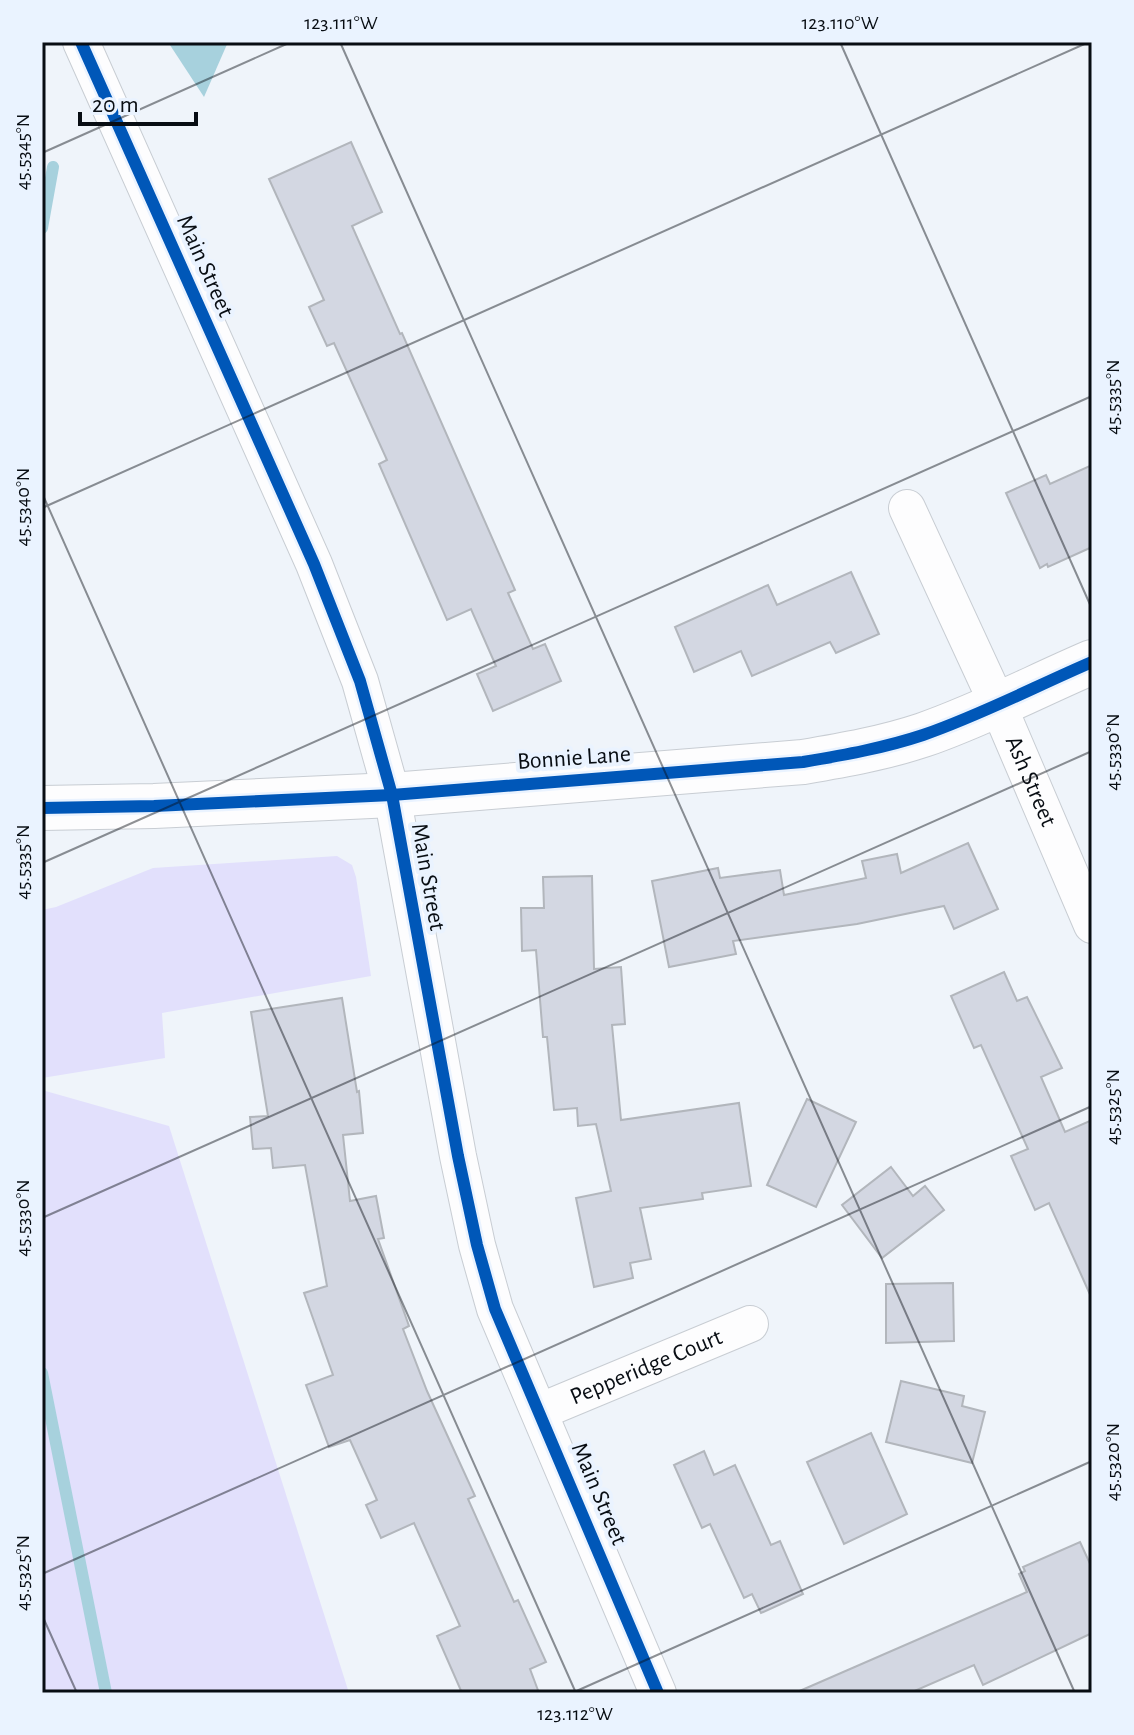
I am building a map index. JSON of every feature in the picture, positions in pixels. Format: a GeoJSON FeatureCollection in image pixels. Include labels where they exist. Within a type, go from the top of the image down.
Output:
{"type":"FeatureCollection","features":[{"type":"Feature","properties":{"kind":"street","name":"Main Street"},"geometry":{"type":"LineString","coordinates":[[81,42],[314,564],[360,681],[392,795],[458,1156],[477,1245],[495,1309],[541,1411],[658,1693]]}},
{"type":"Feature","properties":{"kind":"street","name":"Ash Street"},"geometry":{"type":"LineString","coordinates":[[907,508],[998,705],[1092,925]]}},
{"type":"Feature","properties":{"kind":"street","name":"Bonnie Lane"},"geometry":{"type":"LineString","coordinates":[[42,808],[392,795],[803,762],[865,751],[922,735],[998,705],[1092,662]]}},
{"type":"Feature","properties":{"kind":"street","name":"Pepperidge Court"},"geometry":{"type":"LineString","coordinates":[[541,1411],[750,1324]]}},
{"type":"Feature","properties":{"kind":"shaded area"},"geometry":{"type":"Polygon","coordinates":[[[168,42],[228,42],[204,97],[168,42]]]}},
{"type":"Feature","properties":{"kind":"shaded area"},"geometry":{"type":"Polygon","coordinates":[[[337,856],[352,865],[356,877],[371,976],[162,1013],[165,1058],[42,1078],[42,910],[153,868],[337,856]]]}},
{"type":"Feature","properties":{"kind":"shaded area"},"geometry":{"type":"Polygon","coordinates":[[[42,1090],[169,1126],[349,1693],[42,1693],[42,1090]]]}},
{"type":"Feature","properties":{"kind":"building"},"geometry":{"type":"Polygon","coordinates":[[[351,142],[382,212],[352,226],[515,590],[508,593],[533,649],[545,644],[561,681],[493,711],[477,674],[496,666],[471,609],[447,620],[379,464],[387,460],[334,343],[327,346],[309,307],[324,300],[269,179],[351,142]]]}},
{"type":"Feature","properties":{"kind":"building"},"geometry":{"type":"Polygon","coordinates":[[[1092,465],[1092,547],[1040,568],[1006,493],[1046,475],[1050,484],[1092,465]]]}},
{"type":"Feature","properties":{"kind":"building"},"geometry":{"type":"Polygon","coordinates":[[[851,572],[879,634],[836,653],[830,642],[752,676],[741,651],[694,672],[675,627],[768,585],[777,605],[851,572]]]}},
{"type":"Feature","properties":{"kind":"building"},"geometry":{"type":"Polygon","coordinates":[[[968,843],[998,909],[954,929],[944,906],[857,924],[733,941],[736,954],[669,967],[652,881],[718,868],[720,878],[780,870],[784,895],[866,878],[862,861],[897,854],[901,873],[968,843]]]}},
{"type":"Feature","properties":{"kind":"building"},"geometry":{"type":"Polygon","coordinates":[[[592,876],[594,969],[621,967],[625,1024],[612,1025],[621,1120],[739,1103],[751,1186],[702,1193],[703,1199],[640,1208],[651,1259],[630,1263],[633,1278],[594,1287],[576,1198],[611,1191],[596,1124],[578,1126],[577,1108],[554,1110],[547,1037],[543,1037],[536,950],[522,951],[521,908],[544,908],[543,877],[592,876]]]}},
{"type":"Feature","properties":{"kind":"building"},"geometry":{"type":"Polygon","coordinates":[[[1004,972],[1017,1001],[1027,997],[1062,1068],[1041,1077],[1065,1132],[1092,1120],[1092,1299],[1049,1203],[1035,1210],[1011,1156],[1028,1149],[981,1045],[974,1048],[951,996],[1004,972]]]}},
{"type":"Feature","properties":{"kind":"building"},"geometry":{"type":"Polygon","coordinates":[[[342,998],[359,1091],[363,1133],[343,1135],[350,1201],[376,1196],[384,1238],[378,1239],[409,1326],[403,1329],[427,1391],[475,1496],[468,1499],[514,1602],[518,1600],[546,1662],[530,1669],[539,1693],[462,1693],[437,1636],[460,1626],[414,1523],[381,1538],[366,1505],[377,1500],[350,1440],[329,1447],[306,1385],[333,1375],[304,1293],[327,1286],[305,1165],[273,1168],[271,1148],[253,1149],[250,1117],[268,1116],[251,1012],[342,998]]]}},
{"type":"Feature","properties":{"kind":"building"},"geometry":{"type":"Polygon","coordinates":[[[807,1099],[856,1122],[816,1207],[767,1185],[807,1099]]]}},
{"type":"Feature","properties":{"kind":"building"},"geometry":{"type":"Polygon","coordinates":[[[891,1167],[913,1196],[925,1186],[944,1210],[882,1258],[842,1205],[891,1167]]]}},
{"type":"Feature","properties":{"kind":"building"},"geometry":{"type":"Polygon","coordinates":[[[953,1283],[954,1341],[886,1343],[886,1284],[953,1283]]]}},
{"type":"Feature","properties":{"kind":"building"},"geometry":{"type":"Polygon","coordinates":[[[901,1381],[964,1396],[962,1406],[985,1412],[972,1463],[886,1442],[901,1381]]]}},
{"type":"Feature","properties":{"kind":"building"},"geometry":{"type":"Polygon","coordinates":[[[871,1433],[907,1514],[844,1544],[807,1462],[871,1433]]]}},
{"type":"Feature","properties":{"kind":"building"},"geometry":{"type":"Polygon","coordinates":[[[704,1451],[714,1475],[735,1465],[771,1545],[780,1541],[803,1594],[761,1613],[752,1594],[744,1598],[710,1524],[702,1528],[674,1465],[704,1451]]]}},
{"type":"Feature","properties":{"kind":"building"},"geometry":{"type":"Polygon","coordinates":[[[1080,1542],[1092,1568],[1092,1633],[983,1685],[974,1665],[910,1693],[795,1693],[1027,1592],[1019,1574],[1025,1571],[1023,1567],[1080,1542]]]}},
{"type":"Feature","properties":{"kind":"waterway"},"geometry":{"type":"LineString","coordinates":[[42,228],[53,167]]}},
{"type":"Feature","properties":{"kind":"waterway"},"geometry":{"type":"LineString","coordinates":[[42,1373],[106,1693]]}},
{"type":"Feature","properties":{"kind":"cycle path"},"geometry":{"type":"LineString","coordinates":[[81,42],[314,564],[360,681],[392,795],[458,1156],[477,1245],[495,1309],[658,1693]]}},
{"type":"Feature","properties":{"kind":"cycle path"},"geometry":{"type":"LineString","coordinates":[[42,808],[392,795],[803,762],[923,735],[1092,662]]}}]}
